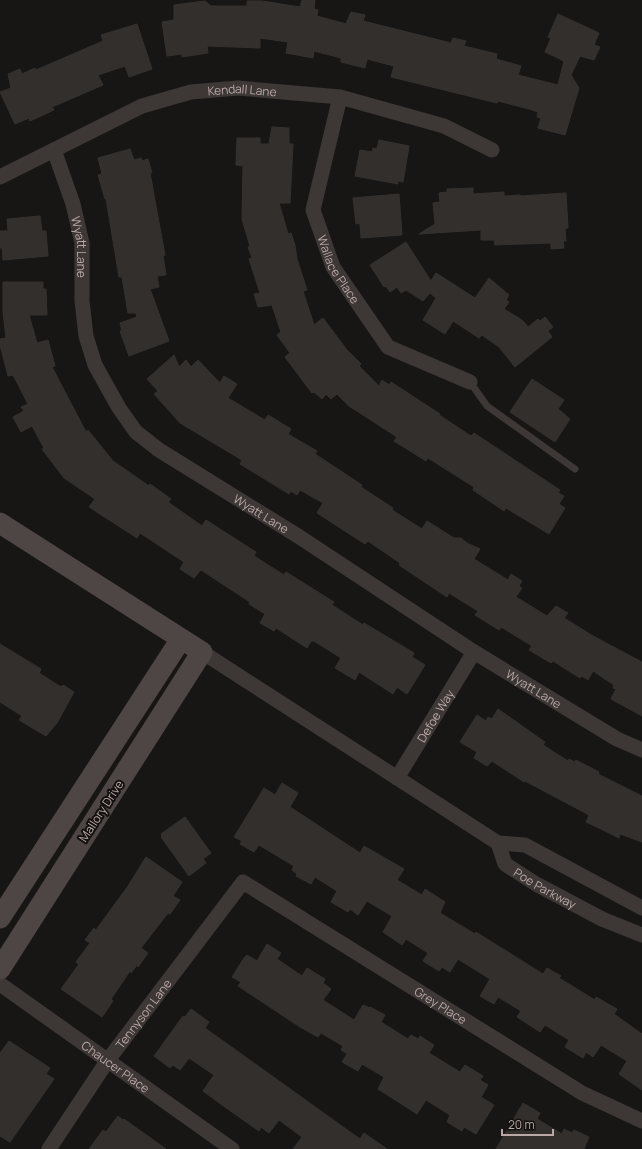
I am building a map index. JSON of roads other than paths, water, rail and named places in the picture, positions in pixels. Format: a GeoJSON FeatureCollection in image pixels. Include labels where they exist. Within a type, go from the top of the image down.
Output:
{"type":"FeatureCollection","features":[{"type":"Feature","properties":{"kind":"main road"},"geometry":{"type":"LineString","coordinates":[[0,523],[202,652]]}},
{"type":"Feature","properties":{"kind":"main road"},"geometry":{"type":"LineString","coordinates":[[0,918],[181,639]]}},
{"type":"Feature","properties":{"kind":"main road","name":"Mallory Drive"},"geometry":{"type":"LineString","coordinates":[[0,969],[202,652]]}},
{"type":"Feature","properties":{"kind":"street","name":"Kendall Lane"},"geometry":{"type":"LineString","coordinates":[[0,177],[142,106],[191,92],[238,88],[340,97],[444,126],[492,150]]}},
{"type":"Feature","properties":{"kind":"street","name":"Wallace Place"},"geometry":{"type":"LineString","coordinates":[[340,97],[313,210],[333,267],[388,347],[470,382]]}},
{"type":"Feature","properties":{"kind":"street","name":"Wyatt Lane"},"geometry":{"type":"LineString","coordinates":[[54,150],[73,204],[82,243],[82,302],[86,336],[95,365],[119,408],[136,432],[159,450],[298,536],[474,652],[618,739],[642,750]]}},
{"type":"Feature","properties":{"kind":"street"},"geometry":{"type":"LineString","coordinates":[[202,652],[498,843],[525,845],[642,908]]}},
{"type":"Feature","properties":{"kind":"street","name":"Defoe Way"},"geometry":{"type":"LineString","coordinates":[[397,778],[474,652]]}},
{"type":"Feature","properties":{"kind":"street","name":"Poe Parkway"},"geometry":{"type":"LineString","coordinates":[[498,843],[505,864],[517,872],[587,912],[642,935]]}},
{"type":"Feature","properties":{"kind":"street","name":"Tennyson Lane"},"geometry":{"type":"LineString","coordinates":[[49,1149],[108,1060],[243,882]]}},
{"type":"Feature","properties":{"kind":"street","name":"Grey Place"},"geometry":{"type":"LineString","coordinates":[[243,882],[582,1093],[642,1120]]}},
{"type":"Feature","properties":{"kind":"street","name":"Chaucer Place"},"geometry":{"type":"LineString","coordinates":[[0,984],[232,1149]]}},
{"type":"Feature","properties":{"kind":"lane"},"geometry":{"type":"LineString","coordinates":[[470,382],[487,406],[575,469]]}}]}
